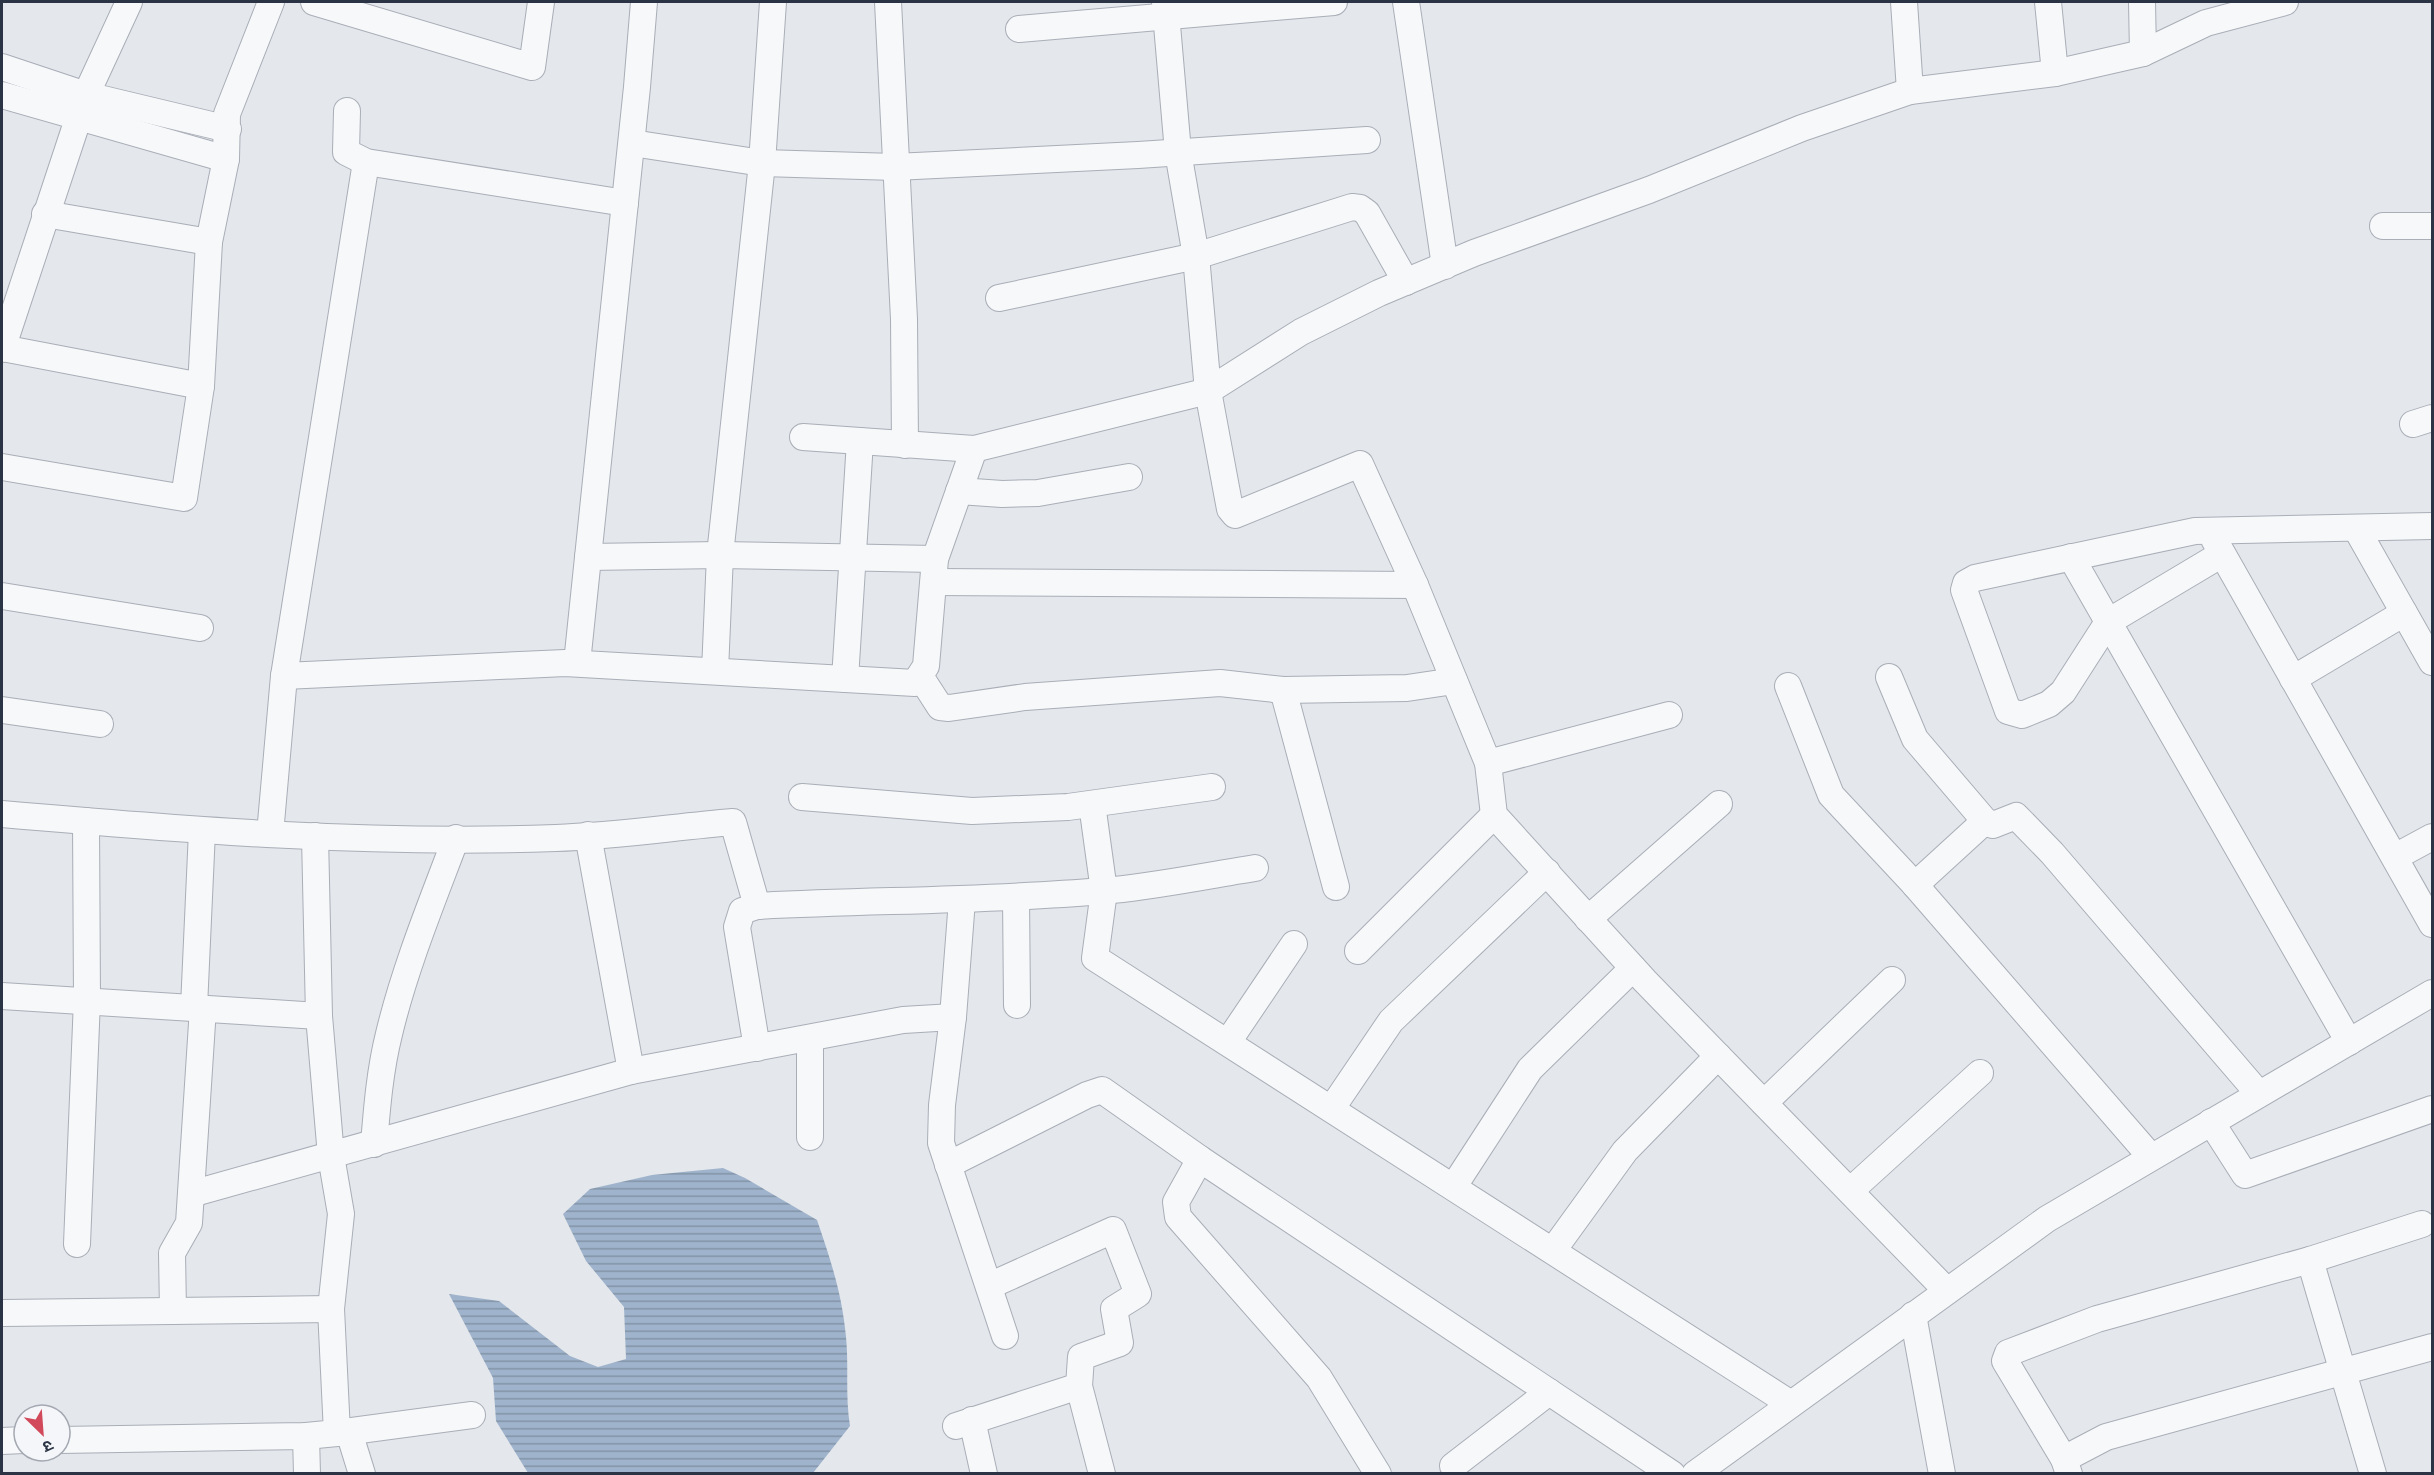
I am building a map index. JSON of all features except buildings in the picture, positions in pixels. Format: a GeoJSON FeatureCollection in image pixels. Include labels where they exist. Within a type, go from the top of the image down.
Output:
{"type":"FeatureCollection","features":[{"type":"Feature","properties":{"kind":"street"},"geometry":{"type":"LineString","coordinates":[[129,2],[82,106],[2,349],[201,386]]}},
{"type":"Feature","properties":{"kind":"street"},"geometry":{"type":"LineString","coordinates":[[2,467],[184,498],[201,386],[209,242],[226,159],[227,114],[271,2]]}},
{"type":"Feature","properties":{"kind":"street"},"geometry":{"type":"LineString","coordinates":[[314,2],[532,67],[541,2]]}},
{"type":"Feature","properties":{"kind":"street"},"geometry":{"type":"LineString","coordinates":[[577,663],[632,143],[644,2]]}},
{"type":"Feature","properties":{"kind":"street"},"geometry":{"type":"LineString","coordinates":[[715,671],[720,555],[762,163],[773,2]]}},
{"type":"Feature","properties":{"kind":"street"},"geometry":{"type":"LineString","coordinates":[[888,2],[904,319],[905,445]]}},
{"type":"Feature","properties":{"kind":"street"},"geometry":{"type":"LineString","coordinates":[[1019,29],[1166,9],[1334,2]]}},
{"type":"Feature","properties":{"kind":"street"},"geometry":{"type":"LineString","coordinates":[[1406,2],[1445,266]]}},
{"type":"Feature","properties":{"kind":"street"},"geometry":{"type":"LineString","coordinates":[[1904,2],[1910,91]]}},
{"type":"Feature","properties":{"kind":"street"},"geometry":{"type":"LineString","coordinates":[[2048,2],[2055,73]]}},
{"type":"Feature","properties":{"kind":"street"},"geometry":{"type":"LineString","coordinates":[[2142,2],[2143,53]]}},
{"type":"Feature","properties":{"kind":"street"},"geometry":{"type":"LineString","coordinates":[[803,437],[974,449],[1208,391],[1301,332],[1406,282],[1648,190],[1802,128],[1910,91],[2055,73],[2143,53],[2206,12],[2284,2]]}},
{"type":"Feature","properties":{"kind":"street"},"geometry":{"type":"LineString","coordinates":[[1166,9],[1178,152],[1196,256],[1208,391],[1230,509],[1235,515],[1360,464],[1415,585],[1488,763],[1494,815],[1633,968],[1947,1291]]}},
{"type":"Feature","properties":{"kind":"street"},"geometry":{"type":"LineString","coordinates":[[2,67],[82,106],[226,159]]}},
{"type":"Feature","properties":{"kind":"street"},"geometry":{"type":"LineString","coordinates":[[2,95],[228,129]]}},
{"type":"Feature","properties":{"kind":"street"},"geometry":{"type":"LineString","coordinates":[[347,111],[346,152],[366,162],[625,203]]}},
{"type":"Feature","properties":{"kind":"street"},"geometry":{"type":"LineString","coordinates":[[632,143],[762,163],[895,167],[1367,140]]}},
{"type":"Feature","properties":{"kind":"street"},"geometry":{"type":"LineString","coordinates":[[270,834],[284,676],[366,162]]}},
{"type":"Feature","properties":{"kind":"street"},"geometry":{"type":"LineString","coordinates":[[999,298],[1196,256],[1343,209],[1360,208],[1372,221],[1406,282]]}},
{"type":"Feature","properties":{"kind":"street"},"geometry":{"type":"LineString","coordinates":[[45,214],[209,242]]}},
{"type":"Feature","properties":{"kind":"street"},"geometry":{"type":"LineString","coordinates":[[2383,226],[2433,226]]}},
{"type":"Feature","properties":{"kind":"street"},"geometry":{"type":"LineString","coordinates":[[845,679],[860,441]]}},
{"type":"Feature","properties":{"kind":"street"},"geometry":{"type":"LineString","coordinates":[[284,676],[577,663],[915,683],[926,666],[934,571],[974,449]]}},
{"type":"Feature","properties":{"kind":"street"},"geometry":{"type":"LineString","coordinates":[[960,491],[1002,494],[1038,493],[1129,477]]}},
{"type":"Feature","properties":{"kind":"street"},"geometry":{"type":"LineString","coordinates":[[2223,554],[2108,622],[2069,684],[2057,698],[2022,715],[2008,711],[1964,586],[1975,578],[2150,539],[2209,531],[2433,526]]}},
{"type":"Feature","properties":{"kind":"street"},"geometry":{"type":"LineString","coordinates":[[2356,528],[2433,662]]}},
{"type":"Feature","properties":{"kind":"street"},"geometry":{"type":"LineString","coordinates":[[2209,531],[2433,924]]}},
{"type":"Feature","properties":{"kind":"street"},"geometry":{"type":"LineString","coordinates":[[588,557],[720,555],[854,558],[934,571],[1415,585]]}},
{"type":"Feature","properties":{"kind":"street"},"geometry":{"type":"LineString","coordinates":[[2071,557],[2349,1042]]}},
{"type":"Feature","properties":{"kind":"street"},"geometry":{"type":"LineString","coordinates":[[2,596],[200,628]]}},
{"type":"Feature","properties":{"kind":"street"},"geometry":{"type":"LineString","coordinates":[[2293,679],[2404,613]]}},
{"type":"Feature","properties":{"kind":"street"},"geometry":{"type":"LineString","coordinates":[[920,676],[940,707],[949,708],[1026,697],[1220,683],[1283,690],[1407,688],[1454,681]]}},
{"type":"Feature","properties":{"kind":"street"},"geometry":{"type":"LineString","coordinates":[[1889,677],[1915,739],[1985,822],[1993,825],[2016,816],[2052,853],[2259,1094]]}},
{"type":"Feature","properties":{"kind":"street"},"geometry":{"type":"LineString","coordinates":[[1788,686],[1831,795],[1915,885],[2151,1157]]}},
{"type":"Feature","properties":{"kind":"street"},"geometry":{"type":"LineString","coordinates":[[1283,690],[1336,887]]}},
{"type":"Feature","properties":{"kind":"street"},"geometry":{"type":"LineString","coordinates":[[2,710],[100,724]]}},
{"type":"Feature","properties":{"kind":"street"},"geometry":{"type":"LineString","coordinates":[[1488,763],[1669,715]]}},
{"type":"Feature","properties":{"kind":"street"},"geometry":{"type":"LineString","coordinates":[[802,797],[972,811],[1092,804],[1212,787]]}},
{"type":"Feature","properties":{"kind":"street"},"geometry":{"type":"LineString","coordinates":[[1092,804],[1104,891],[1095,958],[1791,1404]]}},
{"type":"Feature","properties":{"kind":"street"},"geometry":{"type":"LineString","coordinates":[[1588,919],[1719,804]]}},
{"type":"Feature","properties":{"kind":"street"},"geometry":{"type":"LineString","coordinates":[[2,814],[202,831],[315,836],[456,838],[557,838],[733,822],[757,906]]}},
{"type":"Feature","properties":{"kind":"street"},"geometry":{"type":"LineString","coordinates":[[1358,951],[1494,815]]}},
{"type":"Feature","properties":{"kind":"street"},"geometry":{"type":"LineString","coordinates":[[77,1244],[87,1000],[86,821]]}},
{"type":"Feature","properties":{"kind":"street"},"geometry":{"type":"LineString","coordinates":[[1915,885],[1985,822]]}},
{"type":"Feature","properties":{"kind":"street"},"geometry":{"type":"LineString","coordinates":[[173,1311],[172,1253],[189,1223],[191,1194],[202,831]]}},
{"type":"Feature","properties":{"kind":"street"},"geometry":{"type":"LineString","coordinates":[[588,835],[631,1071]]}},
{"type":"Feature","properties":{"kind":"street"},"geometry":{"type":"LineString","coordinates":[[315,836],[319,1017],[331,1156],[341,1214],[331,1309],[343,1432],[362,1473]]}},
{"type":"Feature","properties":{"kind":"street"},"geometry":{"type":"LineString","coordinates":[[2395,858],[2433,837]]}},
{"type":"Feature","properties":{"kind":"street"},"geometry":{"type":"LineString","coordinates":[[374,1144],[380,1081],[396,1008],[456,838]]}},
{"type":"Feature","properties":{"kind":"street"},"geometry":{"type":"LineString","coordinates":[[757,1048],[737,927],[742,911],[757,906],[861,901],[962,900],[1104,891],[1255,868]]}},
{"type":"Feature","properties":{"kind":"street"},"geometry":{"type":"LineString","coordinates":[[1332,1108],[1391,1021],[1547,872]]}},
{"type":"Feature","properties":{"kind":"street"},"geometry":{"type":"LineString","coordinates":[[1016,897],[1017,1005]]}},
{"type":"Feature","properties":{"kind":"street"},"geometry":{"type":"LineString","coordinates":[[962,900],[953,1017],[942,1105],[941,1143],[1005,1336]]}},
{"type":"Feature","properties":{"kind":"street"},"geometry":{"type":"LineString","coordinates":[[1228,1042],[1294,944]]}},
{"type":"Feature","properties":{"kind":"street"},"geometry":{"type":"LineString","coordinates":[[1454,1186],[1530,1069],[1633,968]]}},
{"type":"Feature","properties":{"kind":"street"},"geometry":{"type":"LineString","coordinates":[[1764,1103],[1892,980]]}},
{"type":"Feature","properties":{"kind":"street"},"geometry":{"type":"LineString","coordinates":[[1695,1473],[2047,1219],[2433,993]]}},
{"type":"Feature","properties":{"kind":"street"},"geometry":{"type":"LineString","coordinates":[[2,996],[198,1007],[319,1017]]}},
{"type":"Feature","properties":{"kind":"street"},"geometry":{"type":"LineString","coordinates":[[191,1194],[631,1071],[903,1020],[953,1017]]}},
{"type":"Feature","properties":{"kind":"street"},"geometry":{"type":"LineString","coordinates":[[810,1038],[810,1137]]}},
{"type":"Feature","properties":{"kind":"street"},"geometry":{"type":"LineString","coordinates":[[1554,1250],[1624,1151],[1718,1056]]}},
{"type":"Feature","properties":{"kind":"street"},"geometry":{"type":"LineString","coordinates":[[1850,1191],[1980,1073]]}},
{"type":"Feature","properties":{"kind":"street"},"geometry":{"type":"LineString","coordinates":[[948,1165],[1087,1095],[1102,1090],[1200,1159],[1672,1473]]}},
{"type":"Feature","properties":{"kind":"street"},"geometry":{"type":"LineString","coordinates":[[2211,1122],[2246,1174],[2433,1109]]}},
{"type":"Feature","properties":{"kind":"street"},"geometry":{"type":"LineString","coordinates":[[1200,1159],[1176,1202],[1178,1216],[1319,1378],[1378,1473]]}},
{"type":"Feature","properties":{"kind":"street"},"geometry":{"type":"LineString","coordinates":[[2422,1224],[2310,1260],[2097,1318],[2008,1353],[2005,1361],[2066,1466],[2106,1437],[2433,1347]]}},
{"type":"Feature","properties":{"kind":"street"},"geometry":{"type":"LineString","coordinates":[[989,1286],[1113,1230],[1138,1294],[1114,1308],[1120,1343],[1081,1357],[1079,1386],[1102,1473]]}},
{"type":"Feature","properties":{"kind":"street"},"geometry":{"type":"LineString","coordinates":[[2310,1260],[2373,1473]]}},
{"type":"Feature","properties":{"kind":"street"},"geometry":{"type":"LineString","coordinates":[[2,1313],[331,1309]]}},
{"type":"Feature","properties":{"kind":"street"},"geometry":{"type":"LineString","coordinates":[[1914,1316],[1937,1471]]}},
{"type":"Feature","properties":{"kind":"street"},"geometry":{"type":"LineString","coordinates":[[984,1473],[964,1423],[1079,1386]]}},
{"type":"Feature","properties":{"kind":"street"},"geometry":{"type":"LineString","coordinates":[[1453,1466],[1549,1392]]}},
{"type":"Feature","properties":{"kind":"street"},"geometry":{"type":"LineString","coordinates":[[72,1440],[306,1436],[472,1414]]}},
{"type":"Feature","properties":{"kind":"street"},"geometry":{"type":"LineString","coordinates":[[306,1436],[307,1473]]}},
{"type":"Feature","properties":{"kind":"water"},"geometry":{"type":"Polygon","coordinates":[[[723,1168],[745,1178],[817,1220],[842,1306],[847,1348],[850,1426],[813,1473],[528,1473],[496,1421],[493,1378],[449,1294],[499,1301],[570,1356],[598,1367],[626,1359],[624,1307],[586,1261],[563,1214],[590,1189],[652,1175],[723,1168]]]}}]}
